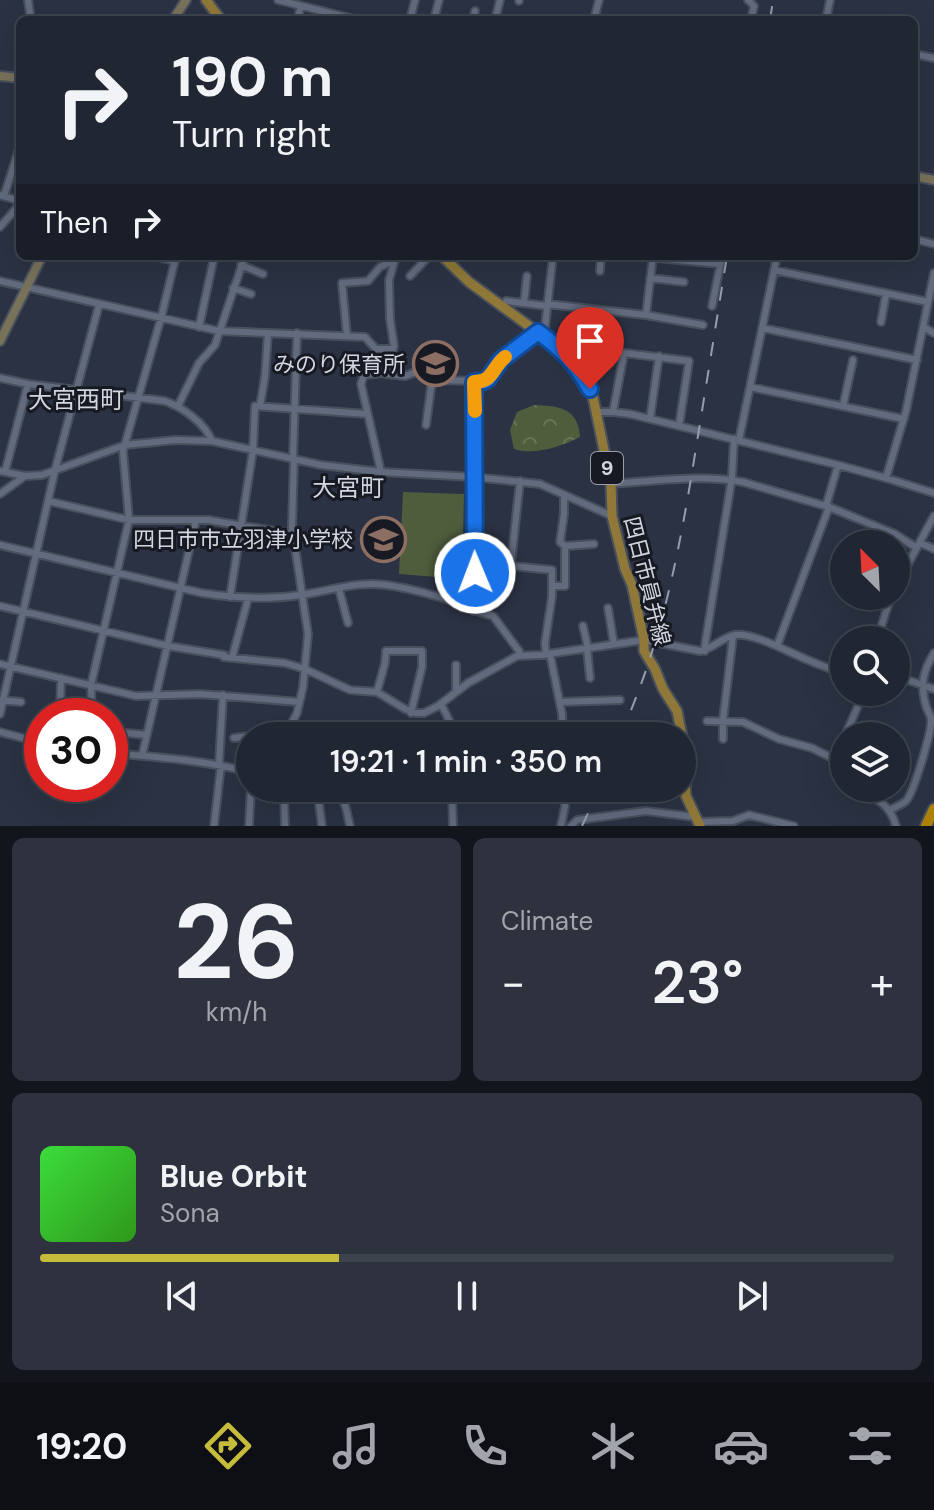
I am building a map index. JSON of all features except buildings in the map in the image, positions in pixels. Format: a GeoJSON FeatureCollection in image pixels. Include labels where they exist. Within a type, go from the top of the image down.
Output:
{"type":"FeatureCollection","features":[{"type":"Feature","properties":{"kind":"highway"},"geometry":{"type":"LineString","coordinates":[[926,826],[934,809]]}},
{"type":"Feature","properties":{"kind":"main road","name":"四日市員弁線"},"geometry":{"type":"LineString","coordinates":[[446,260],[469,282],[563,351],[590,389],[611,484],[612,516],[632,585],[646,656],[677,711],[679,722]]}},
{"type":"Feature","properties":{"kind":"main road","name":"四日市員弁線"},"geometry":{"type":"LineString","coordinates":[[689,802],[698,822]]}},
{"type":"Feature","properties":{"kind":"street"},"geometry":{"type":"LineString","coordinates":[[279,0],[343,16]]}},
{"type":"Feature","properties":{"kind":"street"},"geometry":{"type":"LineString","coordinates":[[474,16],[475,11]]}},
{"type":"Feature","properties":{"kind":"street"},"geometry":{"type":"LineString","coordinates":[[2,195],[16,157]]}},
{"type":"Feature","properties":{"kind":"street"},"geometry":{"type":"LineString","coordinates":[[0,227],[16,207]]}},
{"type":"Feature","properties":{"kind":"street"},"geometry":{"type":"LineString","coordinates":[[0,341],[40,260]]}},
{"type":"Feature","properties":{"kind":"street"},"geometry":{"type":"LineString","coordinates":[[91,698],[91,685],[129,520],[123,451],[175,260]]}},
{"type":"Feature","properties":{"kind":"street"},"geometry":{"type":"LineString","coordinates":[[178,406],[199,363],[215,345],[243,260]]}},
{"type":"Feature","properties":{"kind":"street"},"geometry":{"type":"LineString","coordinates":[[347,336],[342,283],[368,281],[380,267],[392,260]]}},
{"type":"Feature","properties":{"kind":"street"},"geometry":{"type":"LineString","coordinates":[[386,374],[393,349],[389,280],[394,260]]}},
{"type":"Feature","properties":{"kind":"street"},"geometry":{"type":"LineString","coordinates":[[410,276],[425,260]]}},
{"type":"Feature","properties":{"kind":"street"},"geometry":{"type":"LineString","coordinates":[[381,472],[362,378],[366,374],[405,376],[416,372],[432,380],[485,381],[501,360],[541,334],[553,260]]}},
{"type":"Feature","properties":{"kind":"street"},"geometry":{"type":"LineString","coordinates":[[600,271],[601,260]]}},
{"type":"Feature","properties":{"kind":"street"},"geometry":{"type":"LineString","coordinates":[[646,315],[653,260]]}},
{"type":"Feature","properties":{"kind":"street"},"geometry":{"type":"LineString","coordinates":[[682,260],[720,264]]}},
{"type":"Feature","properties":{"kind":"street"},"geometry":{"type":"LineString","coordinates":[[712,306],[721,260]]}},
{"type":"Feature","properties":{"kind":"street"},"geometry":{"type":"LineString","coordinates":[[705,651],[737,439],[776,260]]}},
{"type":"Feature","properties":{"kind":"street"},"geometry":{"type":"LineString","coordinates":[[199,327],[213,262]]}},
{"type":"Feature","properties":{"kind":"street"},"geometry":{"type":"LineString","coordinates":[[241,265],[263,274]]}},
{"type":"Feature","properties":{"kind":"street"},"geometry":{"type":"LineString","coordinates":[[774,270],[928,302]]}},
{"type":"Feature","properties":{"kind":"street"},"geometry":{"type":"LineString","coordinates":[[886,478],[904,419],[934,273]]}},
{"type":"Feature","properties":{"kind":"street"},"geometry":{"type":"LineString","coordinates":[[524,303],[527,276]]}},
{"type":"Feature","properties":{"kind":"street"},"geometry":{"type":"LineString","coordinates":[[650,278],[684,282]]}},
{"type":"Feature","properties":{"kind":"street"},"geometry":{"type":"LineString","coordinates":[[0,281],[219,331],[365,337],[376,349],[393,349]]}},
{"type":"Feature","properties":{"kind":"street"},"geometry":{"type":"LineString","coordinates":[[233,288],[251,294]]}},
{"type":"Feature","properties":{"kind":"street"},"geometry":{"type":"LineString","coordinates":[[881,322],[886,294]]}},
{"type":"Feature","properties":{"kind":"street"},"geometry":{"type":"LineString","coordinates":[[506,301],[646,315],[703,325]]}},
{"type":"Feature","properties":{"kind":"street"},"geometry":{"type":"LineString","coordinates":[[0,714],[55,470],[99,305]]}},
{"type":"Feature","properties":{"kind":"street"},"geometry":{"type":"LineString","coordinates":[[592,333],[594,310]]}},
{"type":"Feature","properties":{"kind":"street"},"geometry":{"type":"LineString","coordinates":[[923,327],[934,333]]}},
{"type":"Feature","properties":{"kind":"street"},"geometry":{"type":"LineString","coordinates":[[762,328],[917,360]]}},
{"type":"Feature","properties":{"kind":"street"},"geometry":{"type":"LineString","coordinates":[[260,406],[268,333]]}},
{"type":"Feature","properties":{"kind":"street"},"geometry":{"type":"LineString","coordinates":[[292,722],[297,713],[308,634],[292,534],[297,333]]}},
{"type":"Feature","properties":{"kind":"street"},"geometry":{"type":"LineString","coordinates":[[613,412],[624,353],[689,361],[679,426]]}},
{"type":"Feature","properties":{"kind":"street"},"geometry":{"type":"LineString","coordinates":[[650,419],[659,356]]}},
{"type":"Feature","properties":{"kind":"street"},"geometry":{"type":"LineString","coordinates":[[843,406],[853,360]]}},
{"type":"Feature","properties":{"kind":"street"},"geometry":{"type":"LineString","coordinates":[[0,378],[165,401],[178,406],[206,429],[212,441]]}},
{"type":"Feature","properties":{"kind":"street"},"geometry":{"type":"LineString","coordinates":[[426,425],[432,380]]}},
{"type":"Feature","properties":{"kind":"street"},"geometry":{"type":"LineString","coordinates":[[474,382],[474,611]]}},
{"type":"Feature","properties":{"kind":"street"},"geometry":{"type":"LineString","coordinates":[[28,384],[2,471],[25,476],[42,475],[125,445],[175,440],[212,441],[321,465],[540,484],[612,516]]}},
{"type":"Feature","properties":{"kind":"street"},"geometry":{"type":"LineString","coordinates":[[750,387],[904,419]]}},
{"type":"Feature","properties":{"kind":"street"},"geometry":{"type":"LineString","coordinates":[[230,597],[253,450],[255,406],[367,414]]}},
{"type":"Feature","properties":{"kind":"street"},"geometry":{"type":"LineString","coordinates":[[596,412],[650,419],[737,439],[934,493]]}},
{"type":"Feature","properties":{"kind":"street"},"geometry":{"type":"LineString","coordinates":[[777,646],[827,507],[838,465]]}},
{"type":"Feature","properties":{"kind":"street"},"geometry":{"type":"LineString","coordinates":[[0,494],[25,476]]}},
{"type":"Feature","properties":{"kind":"street"},"geometry":{"type":"LineString","coordinates":[[611,484],[691,478],[731,480],[827,507],[918,546],[934,549]]}},
{"type":"Feature","properties":{"kind":"street"},"geometry":{"type":"LineString","coordinates":[[509,582],[520,481]]}},
{"type":"Feature","properties":{"kind":"street"},"geometry":{"type":"LineString","coordinates":[[564,495],[560,542],[565,546],[594,544]]}},
{"type":"Feature","properties":{"kind":"street"},"geometry":{"type":"LineString","coordinates":[[48,501],[129,520],[208,520],[292,534]]}},
{"type":"Feature","properties":{"kind":"street"},"geometry":{"type":"LineString","coordinates":[[910,561],[934,516]]}},
{"type":"Feature","properties":{"kind":"street"},"geometry":{"type":"LineString","coordinates":[[142,756],[196,520]]}},
{"type":"Feature","properties":{"kind":"street"},"geometry":{"type":"LineString","coordinates":[[0,545],[202,593],[248,599],[301,595],[370,584],[395,587],[449,600],[493,616],[520,656]]}},
{"type":"Feature","properties":{"kind":"street"},"geometry":{"type":"LineString","coordinates":[[552,586],[565,586],[565,546]]}},
{"type":"Feature","properties":{"kind":"street"},"geometry":{"type":"LineString","coordinates":[[512,566],[552,570],[548,654],[562,722]]}},
{"type":"Feature","properties":{"kind":"street"},"geometry":{"type":"LineString","coordinates":[[339,589],[348,623]]}},
{"type":"Feature","properties":{"kind":"street"},"geometry":{"type":"LineString","coordinates":[[232,658],[248,599]]}},
{"type":"Feature","properties":{"kind":"street"},"geometry":{"type":"LineString","coordinates":[[0,606],[168,646],[232,658],[285,663],[350,690],[377,692],[411,713],[424,713],[468,683],[520,656],[644,640],[705,651],[739,634],[830,669]]}},
{"type":"Feature","properties":{"kind":"street"},"geometry":{"type":"LineString","coordinates":[[608,608],[614,644]]}},
{"type":"Feature","properties":{"kind":"street"},"geometry":{"type":"LineString","coordinates":[[583,626],[590,678]]}},
{"type":"Feature","properties":{"kind":"street"},"geometry":{"type":"LineString","coordinates":[[723,739],[733,636]]}},
{"type":"Feature","properties":{"kind":"street"},"geometry":{"type":"LineString","coordinates":[[377,692],[386,651],[422,651],[422,667],[411,713]]}},
{"type":"Feature","properties":{"kind":"street"},"geometry":{"type":"LineString","coordinates":[[890,810],[907,799],[919,771],[932,720],[921,685],[934,653]]}},
{"type":"Feature","properties":{"kind":"street"},"geometry":{"type":"LineString","coordinates":[[0,664],[136,696],[223,695],[299,702]]}},
{"type":"Feature","properties":{"kind":"street"},"geometry":{"type":"LineString","coordinates":[[456,665],[456,692]]}},
{"type":"Feature","properties":{"kind":"street"},"geometry":{"type":"LineString","coordinates":[[60,698],[61,678]]}},
{"type":"Feature","properties":{"kind":"street"},"geometry":{"type":"LineString","coordinates":[[910,681],[934,689]]}},
{"type":"Feature","properties":{"kind":"street"},"geometry":{"type":"LineString","coordinates":[[214,826],[223,695]]}},
{"type":"Feature","properties":{"kind":"street"},"geometry":{"type":"LineString","coordinates":[[1,700],[21,702]]}},
{"type":"Feature","properties":{"kind":"street"},"geometry":{"type":"LineString","coordinates":[[560,702],[620,700]]}},
{"type":"Feature","properties":{"kind":"street"},"geometry":{"type":"LineString","coordinates":[[441,704],[450,722]]}},
{"type":"Feature","properties":{"kind":"street"},"geometry":{"type":"LineString","coordinates":[[707,721],[743,722],[830,757]]}},
{"type":"Feature","properties":{"kind":"street"},"geometry":{"type":"LineString","coordinates":[[0,732],[24,738]]}},
{"type":"Feature","properties":{"kind":"street"},"geometry":{"type":"LineString","coordinates":[[128,733],[147,735]]}},
{"type":"Feature","properties":{"kind":"street"},"geometry":{"type":"LineString","coordinates":[[128,755],[180,758],[236,768]]}},
{"type":"Feature","properties":{"kind":"street"},"geometry":{"type":"LineString","coordinates":[[249,826],[250,802]]}},
{"type":"Feature","properties":{"kind":"street"},"geometry":{"type":"LineString","coordinates":[[284,802],[285,826]]}},
{"type":"Feature","properties":{"kind":"street"},"geometry":{"type":"LineString","coordinates":[[319,802],[322,826]]}},
{"type":"Feature","properties":{"kind":"street"},"geometry":{"type":"LineString","coordinates":[[343,802],[350,826]]}},
{"type":"Feature","properties":{"kind":"street"},"geometry":{"type":"LineString","coordinates":[[452,802],[453,826]]}},
{"type":"Feature","properties":{"kind":"street"},"geometry":{"type":"LineString","coordinates":[[561,826],[565,802]]}},
{"type":"Feature","properties":{"kind":"street"},"geometry":{"type":"LineString","coordinates":[[881,802],[890,810],[896,826]]}},
{"type":"Feature","properties":{"kind":"street"},"geometry":{"type":"LineString","coordinates":[[571,826],[577,820],[646,811],[698,822],[733,821],[749,815],[794,826]]}},
{"type":"Feature","properties":{"kind":"green space"},"geometry":{"type":"Polygon","coordinates":[[[534,405],[551,406],[571,414],[580,437],[539,451],[514,449],[510,430],[517,412],[534,405]]]}},
{"type":"Feature","properties":{"kind":"green space"},"geometry":{"type":"Polygon","coordinates":[[[403,492],[464,494],[462,579],[399,574],[403,492]]]}},
{"type":"Feature","properties":{"kind":"railway"},"geometry":{"type":"LineString","coordinates":[[771,16],[773,0]]}},
{"type":"Feature","properties":{"kind":"railway"},"geometry":{"type":"LineString","coordinates":[[626,722],[648,663],[669,592],[691,481],[726,260]]}},
{"type":"Feature","properties":{"kind":"railway"},"geometry":{"type":"LineString","coordinates":[[582,826],[593,802]]}},
{"type":"Feature","properties":{"kind":"slow traffic"},"geometry":{"type":"LineString","coordinates":[[475,411],[474,382],[488,379],[495,366],[505,357]]}},
{"type":"Feature","properties":{"kind":"place","name":"みのり保育所"},"geometry":{"type":"Point","coordinates":[436,364]}},
{"type":"Feature","properties":{"kind":"place","name":"四日市市立羽津小学校"},"geometry":{"type":"Point","coordinates":[384,539]}},
{"type":"Feature","properties":{"kind":"district","name":"大宮西町"},"geometry":{"type":"Point","coordinates":[76,399]}},
{"type":"Feature","properties":{"kind":"district","name":"大宮町"},"geometry":{"type":"Point","coordinates":[348,487]}},
{"type":"Feature","properties":{"kind":"route"},"geometry":{"type":"LineString","coordinates":[[475,573],[474,382],[488,379],[501,360],[538,332],[574,363],[590,389]]}}]}
